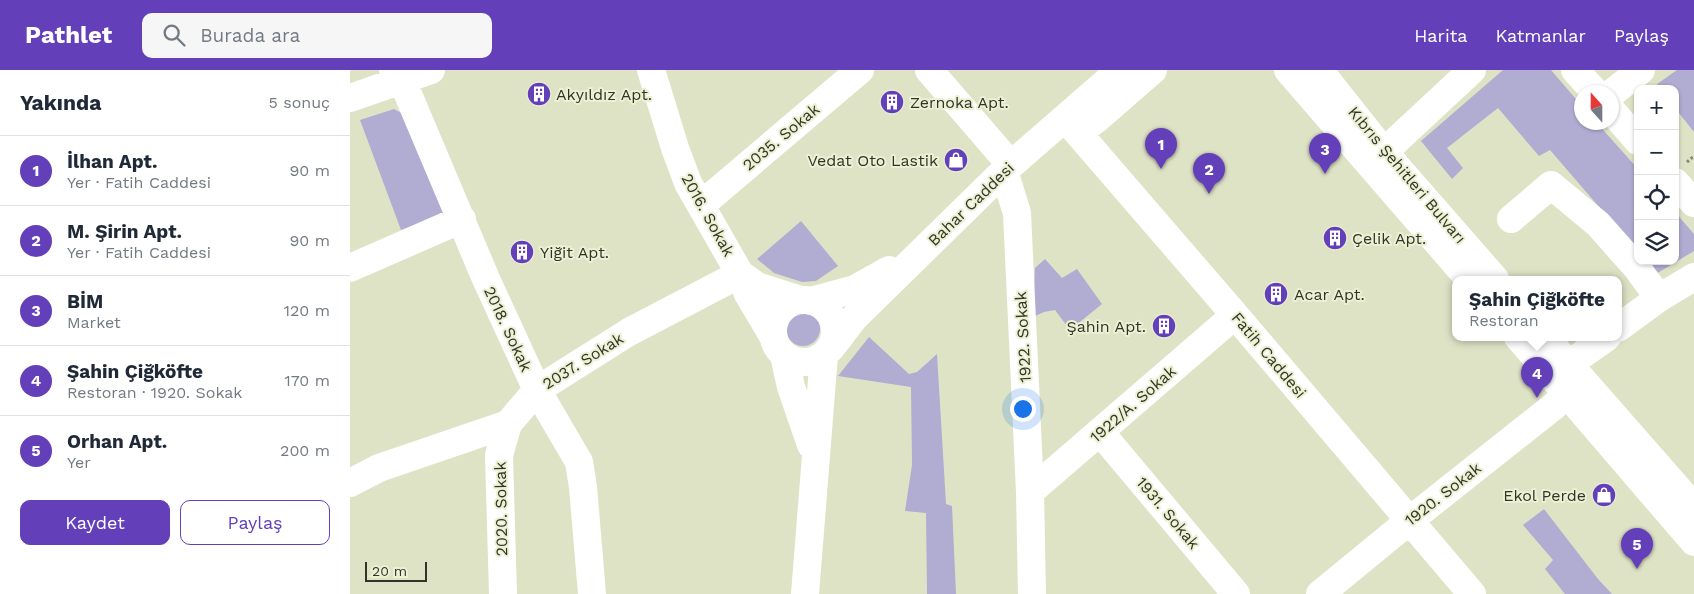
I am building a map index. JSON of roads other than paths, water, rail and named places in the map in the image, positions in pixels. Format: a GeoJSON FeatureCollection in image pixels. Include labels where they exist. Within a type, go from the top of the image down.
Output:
{"type":"FeatureCollection","features":[{"type":"Feature","properties":{"kind":"street"},"geometry":{"type":"LineString","coordinates":[[350,98],[398,75],[431,70]]}},
{"type":"Feature","properties":{"kind":"street","name":"2016. Sokak"},"geometry":{"type":"LineString","coordinates":[[651,70],[688,183],[779,347]]}},
{"type":"Feature","properties":{"kind":"street","name":"2035. Sokak"},"geometry":{"type":"LineString","coordinates":[[701,205],[860,70]]}},
{"type":"Feature","properties":{"kind":"street"},"geometry":{"type":"LineString","coordinates":[[929,70],[1008,168]]}},
{"type":"Feature","properties":{"kind":"street","name":"Bahar Caddesi"},"geometry":{"type":"LineString","coordinates":[[827,351],[854,318],[1008,168],[1072,125],[1120,70]]}},
{"type":"Feature","properties":{"kind":"street"},"geometry":{"type":"LineString","coordinates":[[1072,125],[1098,118],[1153,70]]}},
{"type":"Feature","properties":{"kind":"street","name":"Kıbrıs Şehitleri Bulvarı"},"geometry":{"type":"LineString","coordinates":[[1288,70],[1465,276]]}},
{"type":"Feature","properties":{"kind":"street","name":"Kıbrıs Şehitleri Bulvarı"},"geometry":{"type":"LineString","coordinates":[[1319,70],[1384,152],[1492,276]]}},
{"type":"Feature","properties":{"kind":"street"},"geometry":{"type":"LineString","coordinates":[[1384,152],[1472,70]]}},
{"type":"Feature","properties":{"kind":"street"},"geometry":{"type":"LineString","coordinates":[[1575,70],[1589,85]]}},
{"type":"Feature","properties":{"kind":"street"},"geometry":{"type":"LineString","coordinates":[[1619,87],[1641,70]]}},
{"type":"Feature","properties":{"kind":"street","name":"2018. Sokak"},"geometry":{"type":"LineString","coordinates":[[398,75],[462,219],[486,279],[537,390],[579,462],[583,487],[592,594]]}},
{"type":"Feature","properties":{"kind":"street"},"geometry":{"type":"LineString","coordinates":[[1619,119],[1634,136]]}},
{"type":"Feature","properties":{"kind":"street","name":"Fatih Caddesi"},"geometry":{"type":"LineString","coordinates":[[1072,125],[1472,594]]}},
{"type":"Feature","properties":{"kind":"street","name":"1922. Sokak"},"geometry":{"type":"LineString","coordinates":[[1008,168],[1017,213],[1030,492],[1032,594]]}},
{"type":"Feature","properties":{"kind":"street"},"geometry":{"type":"LineString","coordinates":[[1511,219],[1552,185],[1598,224],[1659,298]]}},
{"type":"Feature","properties":{"kind":"street"},"geometry":{"type":"LineString","coordinates":[[1679,186],[1694,203]]}},
{"type":"Feature","properties":{"kind":"street"},"geometry":{"type":"LineString","coordinates":[[350,268],[462,219]]}},
{"type":"Feature","properties":{"kind":"street"},"geometry":{"type":"LineString","coordinates":[[815,457],[773,327],[776,317],[787,306],[855,289],[926,247]]}},
{"type":"Feature","properties":{"kind":"street"},"geometry":{"type":"LineString","coordinates":[[740,274],[757,286],[820,304],[833,319],[835,338],[827,351],[814,361],[794,361],[779,347]]}},
{"type":"Feature","properties":{"kind":"street","name":"2037. Sokak"},"geometry":{"type":"LineString","coordinates":[[508,424],[537,390],[629,332],[740,274]]}},
{"type":"Feature","properties":{"kind":"street"},"geometry":{"type":"LineString","coordinates":[[1622,325],[1659,298],[1694,277]]}},
{"type":"Feature","properties":{"kind":"street","name":"1922/A. Sokak"},"geometry":{"type":"LineString","coordinates":[[1030,492],[1235,315]]}},
{"type":"Feature","properties":{"kind":"street"},"geometry":{"type":"LineString","coordinates":[[1521,341],[1694,542]]}},
{"type":"Feature","properties":{"kind":"street"},"geometry":{"type":"LineString","coordinates":[[1549,341],[1694,507]]}},
{"type":"Feature","properties":{"kind":"street"},"geometry":{"type":"LineString","coordinates":[[1569,364],[1601,341]]}},
{"type":"Feature","properties":{"kind":"street"},"geometry":{"type":"LineString","coordinates":[[805,594],[815,457],[827,351]]}},
{"type":"Feature","properties":{"kind":"street","name":"1920. Sokak"},"geometry":{"type":"LineString","coordinates":[[1320,594],[1409,520],[1567,394]]}},
{"type":"Feature","properties":{"kind":"street"},"geometry":{"type":"LineString","coordinates":[[350,483],[378,468],[508,424]]}},
{"type":"Feature","properties":{"kind":"street","name":"2020. Sokak"},"geometry":{"type":"LineString","coordinates":[[503,594],[499,455],[508,424]]}},
{"type":"Feature","properties":{"kind":"street","name":"1931. Sokak"},"geometry":{"type":"LineString","coordinates":[[1100,432],[1236,594]]}},
{"type":"Feature","properties":{"kind":"place","name":"Akyıldız Apt."},"geometry":{"type":"Point","coordinates":[539,94]}},
{"type":"Feature","properties":{"kind":"place","name":"Zernoka Apt."},"geometry":{"type":"Point","coordinates":[892,102]}},
{"type":"Feature","properties":{"kind":"place","name":"Vedat Oto Lastik"},"geometry":{"type":"Point","coordinates":[956,160]}},
{"type":"Feature","properties":{"kind":"place","name":"İlhan Apt."},"geometry":{"type":"Point","coordinates":[1161,169]}},
{"type":"Feature","properties":{"kind":"place","name":"BİM"},"geometry":{"type":"Point","coordinates":[1325,174]}},
{"type":"Feature","properties":{"kind":"place","name":"M. Şirin Apt."},"geometry":{"type":"Point","coordinates":[1209,194]}},
{"type":"Feature","properties":{"kind":"place","name":"Çelik Apt."},"geometry":{"type":"Point","coordinates":[1335,238]}},
{"type":"Feature","properties":{"kind":"place","name":"Yiğit Apt."},"geometry":{"type":"Point","coordinates":[522,252]}},
{"type":"Feature","properties":{"kind":"place","name":"Acar Apt."},"geometry":{"type":"Point","coordinates":[1276,294]}},
{"type":"Feature","properties":{"kind":"place","name":"Şahin Apt."},"geometry":{"type":"Point","coordinates":[1164,326]}},
{"type":"Feature","properties":{"kind":"place","name":"Şahin Çiğköfte"},"geometry":{"type":"Point","coordinates":[1537,398]}},
{"type":"Feature","properties":{"kind":"place","name":"Ekol Perde"},"geometry":{"type":"Point","coordinates":[1604,495]}},
{"type":"Feature","properties":{"kind":"place","name":"Orhan Apt."},"geometry":{"type":"Point","coordinates":[1637,569]}}]}
